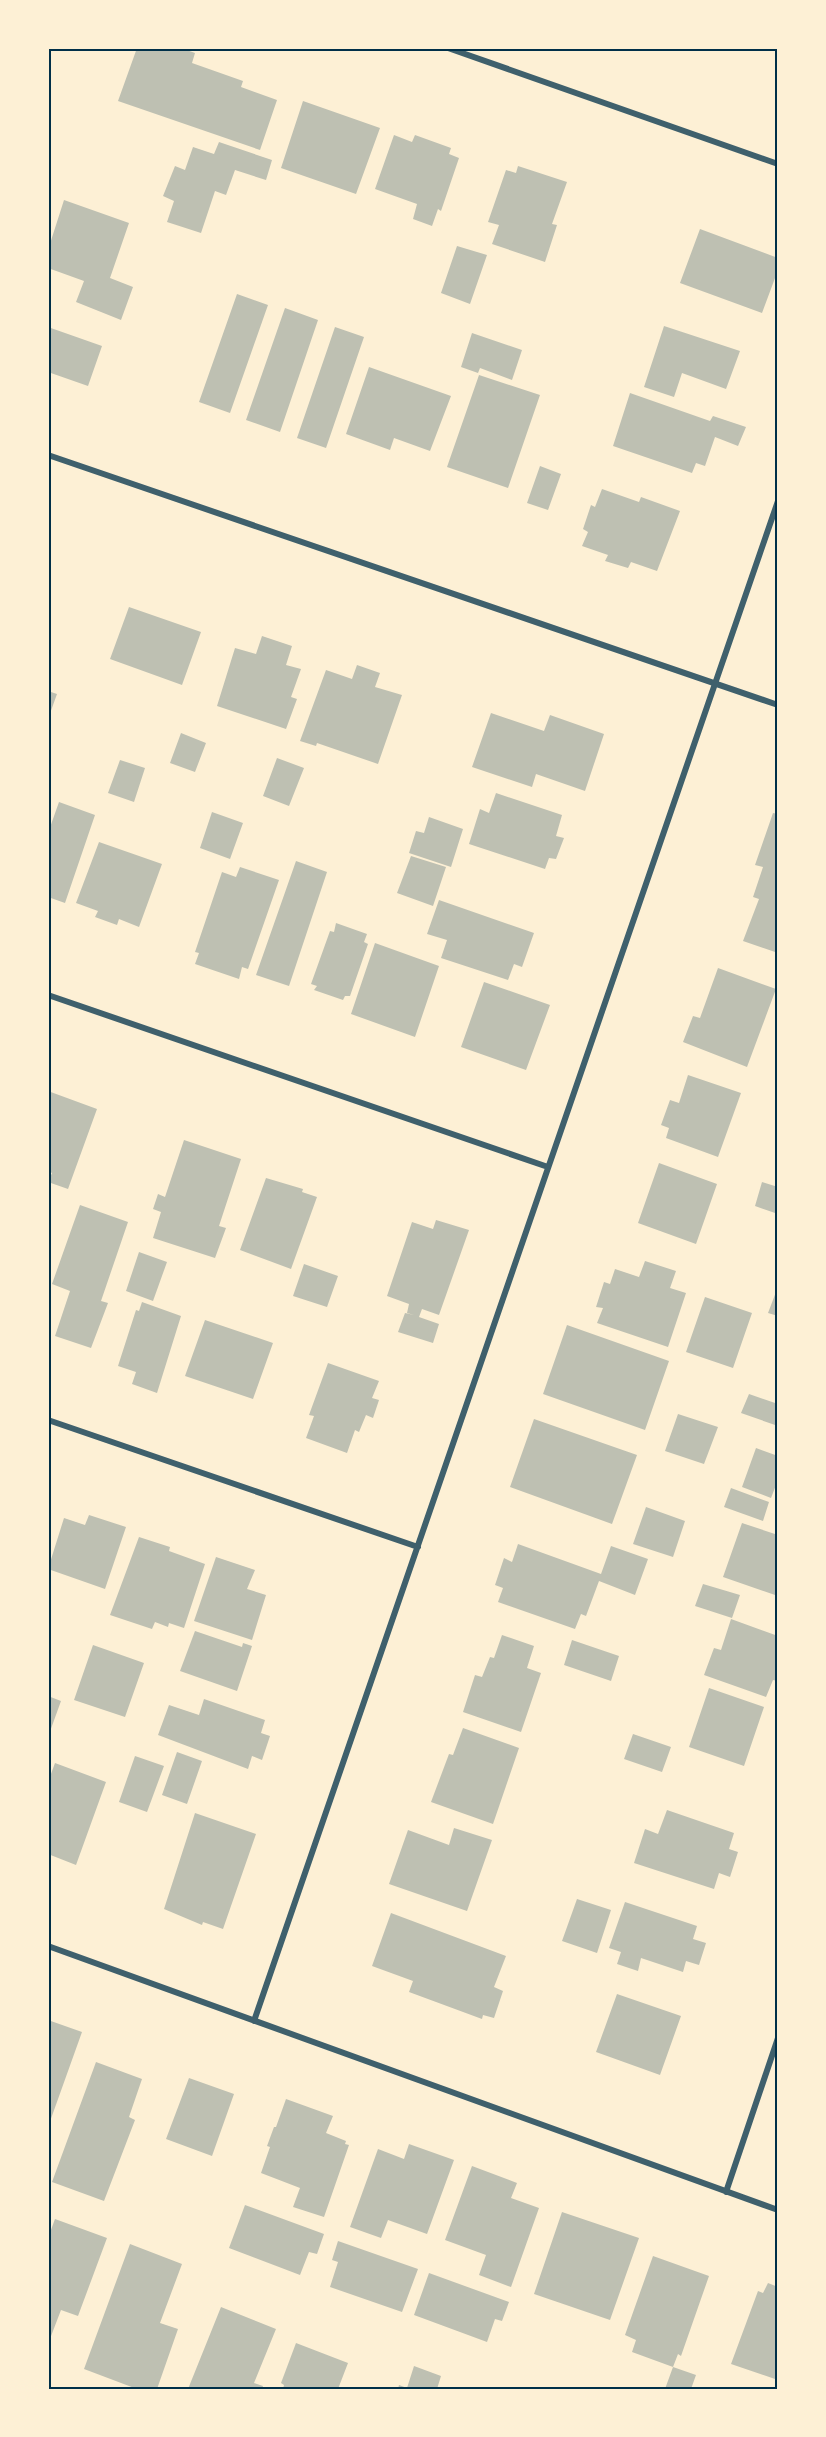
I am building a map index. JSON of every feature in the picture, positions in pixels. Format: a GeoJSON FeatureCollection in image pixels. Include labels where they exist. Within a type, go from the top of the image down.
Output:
{"type":"FeatureCollection","features":[{"type":"Feature","properties":{"kind":"street"},"geometry":{"type":"LineString","coordinates":[[448,48],[778,164]]}},
{"type":"Feature","properties":{"kind":"street"},"geometry":{"type":"LineString","coordinates":[[48,454],[778,705]]}},
{"type":"Feature","properties":{"kind":"street"},"geometry":{"type":"LineString","coordinates":[[254,2021],[778,501]]}},
{"type":"Feature","properties":{"kind":"street"},"geometry":{"type":"LineString","coordinates":[[48,995],[548,1167]]}},
{"type":"Feature","properties":{"kind":"street"},"geometry":{"type":"LineString","coordinates":[[48,1420],[418,1547]]}},
{"type":"Feature","properties":{"kind":"street"},"geometry":{"type":"LineString","coordinates":[[48,1946],[778,2210]]}},
{"type":"Feature","properties":{"kind":"street"},"geometry":{"type":"LineString","coordinates":[[726,2192],[778,2038]]}},
{"type":"Feature","properties":{"kind":"building"},"geometry":{"type":"Polygon","coordinates":[[[137,48],[181,48],[195,53],[192,63],[243,81],[241,87],[277,100],[260,150],[118,101],[137,48]]]}},
{"type":"Feature","properties":{"kind":"building"},"geometry":{"type":"Polygon","coordinates":[[[303,101],[380,128],[356,194],[281,168],[303,101]]]}},
{"type":"Feature","properties":{"kind":"building"},"geometry":{"type":"Polygon","coordinates":[[[394,135],[412,142],[415,135],[451,148],[449,154],[459,158],[441,211],[438,209],[432,226],[413,219],[417,204],[375,189],[394,135]]]}},
{"type":"Feature","properties":{"kind":"building"},"geometry":{"type":"Polygon","coordinates":[[[219,142],[272,160],[266,180],[235,170],[226,195],[215,191],[201,233],[167,222],[174,201],[163,196],[175,166],[185,170],[193,147],[214,154],[219,142]]]}},
{"type":"Feature","properties":{"kind":"building"},"geometry":{"type":"Polygon","coordinates":[[[518,166],[567,182],[552,224],[557,225],[545,262],[492,244],[499,225],[488,222],[506,170],[516,173],[518,166]]]}},
{"type":"Feature","properties":{"kind":"building"},"geometry":{"type":"Polygon","coordinates":[[[64,200],[129,223],[110,278],[133,287],[121,320],[76,302],[84,281],[48,268],[48,250],[64,200]]]}},
{"type":"Feature","properties":{"kind":"building"},"geometry":{"type":"Polygon","coordinates":[[[700,229],[778,258],[778,270],[762,313],[680,283],[700,229]]]}},
{"type":"Feature","properties":{"kind":"building"},"geometry":{"type":"Polygon","coordinates":[[[457,246],[487,255],[470,304],[441,293],[457,246]]]}},
{"type":"Feature","properties":{"kind":"building"},"geometry":{"type":"Polygon","coordinates":[[[237,294],[268,305],[230,413],[199,402],[237,294]]]}},
{"type":"Feature","properties":{"kind":"building"},"geometry":{"type":"Polygon","coordinates":[[[285,308],[318,320],[280,432],[246,420],[285,308]]]}},
{"type":"Feature","properties":{"kind":"building"},"geometry":{"type":"Polygon","coordinates":[[[664,326],[740,351],[726,389],[682,373],[674,397],[644,387],[664,326]]]}},
{"type":"Feature","properties":{"kind":"building"},"geometry":{"type":"Polygon","coordinates":[[[48,327],[102,346],[88,386],[48,372],[48,327]]]}},
{"type":"Feature","properties":{"kind":"building"},"geometry":{"type":"Polygon","coordinates":[[[335,327],[364,337],[326,448],[297,438],[335,327]]]}},
{"type":"Feature","properties":{"kind":"building"},"geometry":{"type":"Polygon","coordinates":[[[472,333],[522,350],[512,380],[480,368],[478,373],[461,367],[472,333]]]}},
{"type":"Feature","properties":{"kind":"building"},"geometry":{"type":"Polygon","coordinates":[[[369,367],[451,396],[430,451],[394,438],[390,450],[346,434],[369,367]]]}},
{"type":"Feature","properties":{"kind":"building"},"geometry":{"type":"Polygon","coordinates":[[[479,375],[540,395],[508,488],[447,467],[479,375]]]}},
{"type":"Feature","properties":{"kind":"building"},"geometry":{"type":"Polygon","coordinates":[[[630,393],[710,421],[713,416],[746,427],[738,446],[715,437],[705,466],[696,463],[692,473],[613,446],[630,393]]]}},
{"type":"Feature","properties":{"kind":"building"},"geometry":{"type":"Polygon","coordinates":[[[540,466],[561,474],[548,510],[527,503],[540,466]]]}},
{"type":"Feature","properties":{"kind":"building"},"geometry":{"type":"Polygon","coordinates":[[[602,489],[639,502],[641,497],[680,511],[657,571],[631,562],[628,568],[605,561],[608,555],[582,546],[588,532],[583,529],[591,505],[595,507],[602,489]]]}},
{"type":"Feature","properties":{"kind":"building"},"geometry":{"type":"Polygon","coordinates":[[[129,607],[201,632],[182,685],[110,659],[129,607]]]}},
{"type":"Feature","properties":{"kind":"building"},"geometry":{"type":"Polygon","coordinates":[[[262,636],[292,646],[286,665],[301,669],[291,697],[297,699],[286,729],[217,706],[235,648],[256,654],[262,636]]]}},
{"type":"Feature","properties":{"kind":"building"},"geometry":{"type":"Polygon","coordinates":[[[357,665],[380,673],[375,687],[402,695],[378,764],[317,743],[316,746],[300,741],[326,670],[352,679],[357,665]]]}},
{"type":"Feature","properties":{"kind":"building"},"geometry":{"type":"Polygon","coordinates":[[[48,691],[57,694],[48,719],[48,691]]]}},
{"type":"Feature","properties":{"kind":"building"},"geometry":{"type":"Polygon","coordinates":[[[491,713],[544,731],[550,715],[604,734],[585,791],[536,774],[532,787],[472,767],[491,713]]]}},
{"type":"Feature","properties":{"kind":"building"},"geometry":{"type":"Polygon","coordinates":[[[181,733],[206,743],[195,772],[170,763],[181,733]]]}},
{"type":"Feature","properties":{"kind":"building"},"geometry":{"type":"Polygon","coordinates":[[[277,758],[304,768],[289,806],[263,796],[277,758]]]}},
{"type":"Feature","properties":{"kind":"building"},"geometry":{"type":"Polygon","coordinates":[[[120,760],[145,768],[134,802],[108,793],[120,760]]]}},
{"type":"Feature","properties":{"kind":"building"},"geometry":{"type":"Polygon","coordinates":[[[496,793],[562,815],[556,836],[564,838],[556,859],[549,858],[545,869],[469,844],[480,809],[489,813],[496,793]]]}},
{"type":"Feature","properties":{"kind":"building"},"geometry":{"type":"Polygon","coordinates":[[[59,802],[95,815],[65,903],[48,897],[48,833],[59,802]]]}},
{"type":"Feature","properties":{"kind":"building"},"geometry":{"type":"Polygon","coordinates":[[[212,812],[243,823],[230,859],[200,848],[212,812]]]}},
{"type":"Feature","properties":{"kind":"building"},"geometry":{"type":"Polygon","coordinates":[[[773,813],[778,814],[778,953],[743,941],[759,899],[753,897],[763,867],[755,865],[773,813]]]}},
{"type":"Feature","properties":{"kind":"building"},"geometry":{"type":"Polygon","coordinates":[[[429,817],[463,829],[451,867],[409,853],[416,831],[424,833],[429,817]]]}},
{"type":"Feature","properties":{"kind":"building"},"geometry":{"type":"Polygon","coordinates":[[[99,842],[162,864],[139,927],[119,919],[117,925],[95,917],[98,911],[76,903],[99,842]]]}},
{"type":"Feature","properties":{"kind":"building"},"geometry":{"type":"Polygon","coordinates":[[[411,856],[446,867],[433,906],[397,893],[411,856]]]}},
{"type":"Feature","properties":{"kind":"building"},"geometry":{"type":"Polygon","coordinates":[[[296,861],[327,872],[289,986],[256,975],[296,861]]]}},
{"type":"Feature","properties":{"kind":"building"},"geometry":{"type":"Polygon","coordinates":[[[240,867],[279,880],[248,969],[242,967],[239,979],[195,964],[199,953],[195,952],[222,872],[236,877],[240,867]]]}},
{"type":"Feature","properties":{"kind":"building"},"geometry":{"type":"Polygon","coordinates":[[[439,900],[534,933],[522,967],[514,964],[508,980],[441,958],[447,940],[427,934],[439,900]]]}},
{"type":"Feature","properties":{"kind":"building"},"geometry":{"type":"Polygon","coordinates":[[[336,923],[367,934],[364,942],[368,944],[350,996],[345,996],[343,1000],[314,990],[317,986],[311,984],[330,931],[334,932],[336,923]]]}},
{"type":"Feature","properties":{"kind":"building"},"geometry":{"type":"Polygon","coordinates":[[[375,943],[439,966],[415,1037],[351,1014],[375,943]]]}},
{"type":"Feature","properties":{"kind":"building"},"geometry":{"type":"Polygon","coordinates":[[[718,968],[776,989],[747,1067],[683,1042],[693,1016],[700,1018],[718,968]]]}},
{"type":"Feature","properties":{"kind":"building"},"geometry":{"type":"Polygon","coordinates":[[[484,982],[550,1005],[526,1070],[461,1047],[484,982]]]}},
{"type":"Feature","properties":{"kind":"building"},"geometry":{"type":"Polygon","coordinates":[[[688,1075],[741,1093],[718,1157],[666,1138],[669,1128],[661,1125],[670,1100],[679,1103],[688,1075]]]}},
{"type":"Feature","properties":{"kind":"building"},"geometry":{"type":"Polygon","coordinates":[[[48,1091],[97,1109],[68,1189],[48,1182],[52,1173],[48,1171],[48,1091]]]}},
{"type":"Feature","properties":{"kind":"building"},"geometry":{"type":"Polygon","coordinates":[[[184,1140],[241,1159],[219,1226],[226,1228],[215,1258],[153,1238],[161,1212],[153,1209],[158,1194],[165,1197],[184,1140]]]}},
{"type":"Feature","properties":{"kind":"building"},"geometry":{"type":"Polygon","coordinates":[[[659,1163],[717,1184],[696,1244],[638,1223],[659,1163]]]}},
{"type":"Feature","properties":{"kind":"building"},"geometry":{"type":"Polygon","coordinates":[[[266,1178],[303,1189],[302,1192],[317,1197],[291,1269],[240,1250],[266,1178]]]}},
{"type":"Feature","properties":{"kind":"building"},"geometry":{"type":"Polygon","coordinates":[[[762,1182],[778,1187],[775,1213],[755,1206],[762,1182]]]}},
{"type":"Feature","properties":{"kind":"building"},"geometry":{"type":"Polygon","coordinates":[[[80,1205],[128,1222],[101,1301],[108,1303],[91,1348],[55,1336],[70,1291],[52,1284],[80,1205]]]}},
{"type":"Feature","properties":{"kind":"building"},"geometry":{"type":"Polygon","coordinates":[[[436,1220],[469,1230],[439,1315],[422,1309],[419,1317],[439,1324],[433,1343],[398,1332],[405,1313],[414,1315],[407,1313],[409,1304],[387,1296],[412,1222],[433,1229],[436,1220]]]}},
{"type":"Feature","properties":{"kind":"building"},"geometry":{"type":"Polygon","coordinates":[[[139,1252],[167,1262],[153,1301],[126,1291],[139,1252]]]}},
{"type":"Feature","properties":{"kind":"building"},"geometry":{"type":"Polygon","coordinates":[[[645,1261],[676,1271],[670,1288],[686,1293],[668,1347],[597,1323],[603,1308],[596,1307],[604,1282],[610,1284],[615,1269],[639,1277],[645,1261]]]}},
{"type":"Feature","properties":{"kind":"building"},"geometry":{"type":"Polygon","coordinates":[[[304,1264],[338,1276],[327,1307],[293,1296],[304,1264]]]}},
{"type":"Feature","properties":{"kind":"building"},"geometry":{"type":"Polygon","coordinates":[[[776,1292],[778,1292],[778,1316],[768,1313],[776,1292]]]}},
{"type":"Feature","properties":{"kind":"building"},"geometry":{"type":"Polygon","coordinates":[[[705,1297],[752,1313],[733,1368],[686,1352],[705,1297]]]}},
{"type":"Feature","properties":{"kind":"building"},"geometry":{"type":"Polygon","coordinates":[[[142,1302],[181,1316],[157,1393],[132,1384],[136,1372],[118,1366],[136,1310],[139,1311],[142,1302]]]}},
{"type":"Feature","properties":{"kind":"building"},"geometry":{"type":"Polygon","coordinates":[[[205,1320],[273,1343],[253,1399],[185,1376],[205,1320]]]}},
{"type":"Feature","properties":{"kind":"building"},"geometry":{"type":"Polygon","coordinates":[[[567,1325],[669,1361],[645,1430],[543,1394],[567,1325]]]}},
{"type":"Feature","properties":{"kind":"building"},"geometry":{"type":"Polygon","coordinates":[[[328,1363],[379,1381],[372,1398],[379,1400],[373,1418],[366,1415],[359,1432],[355,1430],[347,1453],[306,1438],[314,1416],[309,1415],[328,1363]]]}},
{"type":"Feature","properties":{"kind":"building"},"geometry":{"type":"Polygon","coordinates":[[[749,1394],[778,1404],[778,1426],[741,1413],[749,1394]]]}},
{"type":"Feature","properties":{"kind":"building"},"geometry":{"type":"Polygon","coordinates":[[[678,1414],[718,1427],[704,1464],[665,1451],[678,1414]]]}},
{"type":"Feature","properties":{"kind":"building"},"geometry":{"type":"Polygon","coordinates":[[[534,1419],[637,1455],[612,1524],[510,1487],[534,1419]]]}},
{"type":"Feature","properties":{"kind":"building"},"geometry":{"type":"Polygon","coordinates":[[[756,1448],[778,1456],[778,1480],[771,1498],[742,1487],[756,1448]]]}},
{"type":"Feature","properties":{"kind":"building"},"geometry":{"type":"Polygon","coordinates":[[[731,1488],[769,1502],[763,1521],[724,1507],[731,1488]]]}},
{"type":"Feature","properties":{"kind":"building"},"geometry":{"type":"Polygon","coordinates":[[[646,1507],[685,1521],[673,1557],[633,1544],[646,1507]]]}},
{"type":"Feature","properties":{"kind":"building"},"geometry":{"type":"Polygon","coordinates":[[[89,1515],[126,1527],[105,1589],[48,1569],[64,1518],[85,1525],[89,1515]]]}},
{"type":"Feature","properties":{"kind":"building"},"geometry":{"type":"Polygon","coordinates":[[[742,1523],[778,1535],[778,1596],[723,1577],[742,1523]]]}},
{"type":"Feature","properties":{"kind":"building"},"geometry":{"type":"Polygon","coordinates":[[[139,1537],[170,1547],[169,1551],[205,1564],[184,1628],[169,1623],[168,1627],[155,1622],[152,1629],[110,1615],[139,1537]]]}},
{"type":"Feature","properties":{"kind":"building"},"geometry":{"type":"Polygon","coordinates":[[[518,1544],[601,1574],[611,1546],[648,1559],[635,1595],[599,1581],[586,1616],[581,1614],[575,1629],[498,1602],[503,1588],[495,1585],[504,1558],[512,1562],[518,1544]]]}},
{"type":"Feature","properties":{"kind":"building"},"geometry":{"type":"Polygon","coordinates":[[[216,1557],[255,1570],[247,1589],[266,1595],[252,1640],[194,1621],[216,1557]]]}},
{"type":"Feature","properties":{"kind":"building"},"geometry":{"type":"Polygon","coordinates":[[[703,1584],[740,1595],[732,1618],[695,1606],[703,1584]]]}},
{"type":"Feature","properties":{"kind":"building"},"geometry":{"type":"Polygon","coordinates":[[[731,1619],[778,1636],[778,1681],[773,1680],[766,1697],[704,1675],[714,1648],[721,1650],[731,1619]]]}},
{"type":"Feature","properties":{"kind":"building"},"geometry":{"type":"Polygon","coordinates":[[[195,1631],[242,1647],[243,1643],[252,1646],[237,1691],[180,1671],[195,1631]]]}},
{"type":"Feature","properties":{"kind":"building"},"geometry":{"type":"Polygon","coordinates":[[[502,1635],[534,1646],[527,1668],[541,1673],[521,1732],[463,1712],[475,1675],[482,1677],[490,1657],[494,1658],[502,1635]]]}},
{"type":"Feature","properties":{"kind":"building"},"geometry":{"type":"Polygon","coordinates":[[[572,1640],[619,1656],[611,1681],[564,1665],[572,1640]]]}},
{"type":"Feature","properties":{"kind":"building"},"geometry":{"type":"Polygon","coordinates":[[[93,1645],[144,1663],[125,1717],[74,1700],[93,1645]]]}},
{"type":"Feature","properties":{"kind":"building"},"geometry":{"type":"Polygon","coordinates":[[[709,1688],[764,1707],[744,1766],[689,1747],[709,1688]]]}},
{"type":"Feature","properties":{"kind":"building"},"geometry":{"type":"Polygon","coordinates":[[[48,1696],[61,1701],[48,1737],[48,1696]]]}},
{"type":"Feature","properties":{"kind":"building"},"geometry":{"type":"Polygon","coordinates":[[[204,1699],[265,1720],[261,1733],[270,1736],[262,1760],[252,1756],[248,1769],[158,1735],[169,1705],[199,1715],[204,1699]]]}},
{"type":"Feature","properties":{"kind":"building"},"geometry":{"type":"Polygon","coordinates":[[[463,1728],[519,1748],[493,1824],[431,1802],[449,1754],[453,1755],[463,1728]]]}},
{"type":"Feature","properties":{"kind":"building"},"geometry":{"type":"Polygon","coordinates":[[[633,1734],[671,1747],[662,1772],[624,1759],[633,1734]]]}},
{"type":"Feature","properties":{"kind":"building"},"geometry":{"type":"Polygon","coordinates":[[[177,1752],[202,1761],[187,1804],[162,1795],[177,1752]]]}},
{"type":"Feature","properties":{"kind":"building"},"geometry":{"type":"Polygon","coordinates":[[[135,1756],[164,1766],[147,1812],[119,1802],[135,1756]]]}},
{"type":"Feature","properties":{"kind":"building"},"geometry":{"type":"Polygon","coordinates":[[[55,1763],[106,1782],[76,1865],[48,1854],[48,1782],[55,1763]]]}},
{"type":"Feature","properties":{"kind":"building"},"geometry":{"type":"Polygon","coordinates":[[[667,1810],[734,1833],[729,1849],[738,1852],[730,1877],[719,1873],[714,1889],[634,1863],[645,1829],[658,1834],[667,1810]]]}},
{"type":"Feature","properties":{"kind":"building"},"geometry":{"type":"Polygon","coordinates":[[[195,1813],[256,1834],[223,1929],[203,1922],[202,1925],[164,1909],[195,1813]]]}},
{"type":"Feature","properties":{"kind":"building"},"geometry":{"type":"Polygon","coordinates":[[[454,1828],[492,1840],[467,1911],[389,1884],[408,1830],[449,1845],[454,1828]]]}},
{"type":"Feature","properties":{"kind":"building"},"geometry":{"type":"Polygon","coordinates":[[[577,1899],[611,1910],[597,1953],[562,1941],[577,1899]]]}},
{"type":"Feature","properties":{"kind":"building"},"geometry":{"type":"Polygon","coordinates":[[[625,1902],[697,1926],[693,1939],[706,1943],[699,1965],[686,1961],[683,1972],[641,1958],[638,1971],[617,1964],[621,1952],[609,1948],[625,1902]]]}},
{"type":"Feature","properties":{"kind":"building"},"geometry":{"type":"Polygon","coordinates":[[[391,1913],[506,1956],[494,1987],[503,1991],[494,2018],[483,2015],[482,2019],[409,1992],[413,1981],[372,1966],[391,1913]]]}},
{"type":"Feature","properties":{"kind":"building"},"geometry":{"type":"Polygon","coordinates":[[[617,1994],[681,2016],[660,2075],[596,2052],[617,1994]]]}},
{"type":"Feature","properties":{"kind":"building"},"geometry":{"type":"Polygon","coordinates":[[[48,2020],[82,2032],[48,2127],[48,2020]]]}},
{"type":"Feature","properties":{"kind":"building"},"geometry":{"type":"Polygon","coordinates":[[[96,2062],[142,2079],[129,2117],[135,2120],[104,2201],[52,2182],[96,2062]]]}},
{"type":"Feature","properties":{"kind":"building"},"geometry":{"type":"Polygon","coordinates":[[[189,2078],[234,2094],[212,2156],[166,2139],[189,2078]]]}},
{"type":"Feature","properties":{"kind":"building"},"geometry":{"type":"Polygon","coordinates":[[[286,2099],[333,2116],[326,2133],[346,2141],[345,2144],[349,2145],[324,2217],[293,2207],[300,2188],[261,2173],[270,2147],[267,2146],[286,2099]]]}},
{"type":"Feature","properties":{"kind":"building"},"geometry":{"type":"Polygon","coordinates":[[[409,2144],[454,2160],[427,2234],[388,2220],[381,2238],[350,2227],[378,2149],[404,2159],[409,2144]]]}},
{"type":"Feature","properties":{"kind":"building"},"geometry":{"type":"Polygon","coordinates":[[[472,2166],[517,2183],[511,2198],[539,2208],[511,2287],[479,2275],[486,2255],[445,2240],[472,2166]]]}},
{"type":"Feature","properties":{"kind":"building"},"geometry":{"type":"Polygon","coordinates":[[[245,2205],[324,2234],[317,2254],[309,2252],[300,2275],[229,2248],[245,2205]]]}},
{"type":"Feature","properties":{"kind":"building"},"geometry":{"type":"Polygon","coordinates":[[[562,2212],[639,2238],[610,2320],[534,2294],[562,2212]]]}},
{"type":"Feature","properties":{"kind":"building"},"geometry":{"type":"Polygon","coordinates":[[[55,2219],[107,2238],[78,2316],[61,2310],[48,2344],[48,2238],[55,2219]]]}},
{"type":"Feature","properties":{"kind":"building"},"geometry":{"type":"Polygon","coordinates":[[[338,2241],[418,2269],[402,2312],[330,2287],[338,2262],[332,2260],[338,2241]]]}},
{"type":"Feature","properties":{"kind":"building"},"geometry":{"type":"Polygon","coordinates":[[[130,2244],[182,2264],[160,2323],[178,2329],[157,2389],[137,2389],[84,2369],[130,2244]]]}},
{"type":"Feature","properties":{"kind":"building"},"geometry":{"type":"Polygon","coordinates":[[[653,2256],[709,2276],[681,2356],[678,2354],[673,2367],[632,2352],[636,2340],[625,2335],[653,2256]]]}},
{"type":"Feature","properties":{"kind":"building"},"geometry":{"type":"Polygon","coordinates":[[[429,2273],[509,2302],[502,2321],[495,2319],[487,2342],[414,2315],[429,2273]]]}},
{"type":"Feature","properties":{"kind":"building"},"geometry":{"type":"Polygon","coordinates":[[[768,2283],[778,2287],[778,2370],[775,2379],[731,2364],[758,2291],[763,2293],[768,2283]]]}},
{"type":"Feature","properties":{"kind":"building"},"geometry":{"type":"Polygon","coordinates":[[[221,2307],[276,2329],[254,2383],[263,2386],[262,2389],[188,2389],[221,2307]]]}},
{"type":"Feature","properties":{"kind":"building"},"geometry":{"type":"Polygon","coordinates":[[[296,2343],[348,2363],[338,2389],[283,2389],[284,2385],[281,2383],[296,2343]]]}},
{"type":"Feature","properties":{"kind":"building"},"geometry":{"type":"Polygon","coordinates":[[[414,2366],[441,2376],[437,2389],[398,2389],[399,2385],[407,2388],[414,2366]]]}},
{"type":"Feature","properties":{"kind":"building"},"geometry":{"type":"Polygon","coordinates":[[[673,2367],[696,2375],[691,2389],[665,2389],[673,2367]]]}}]}
